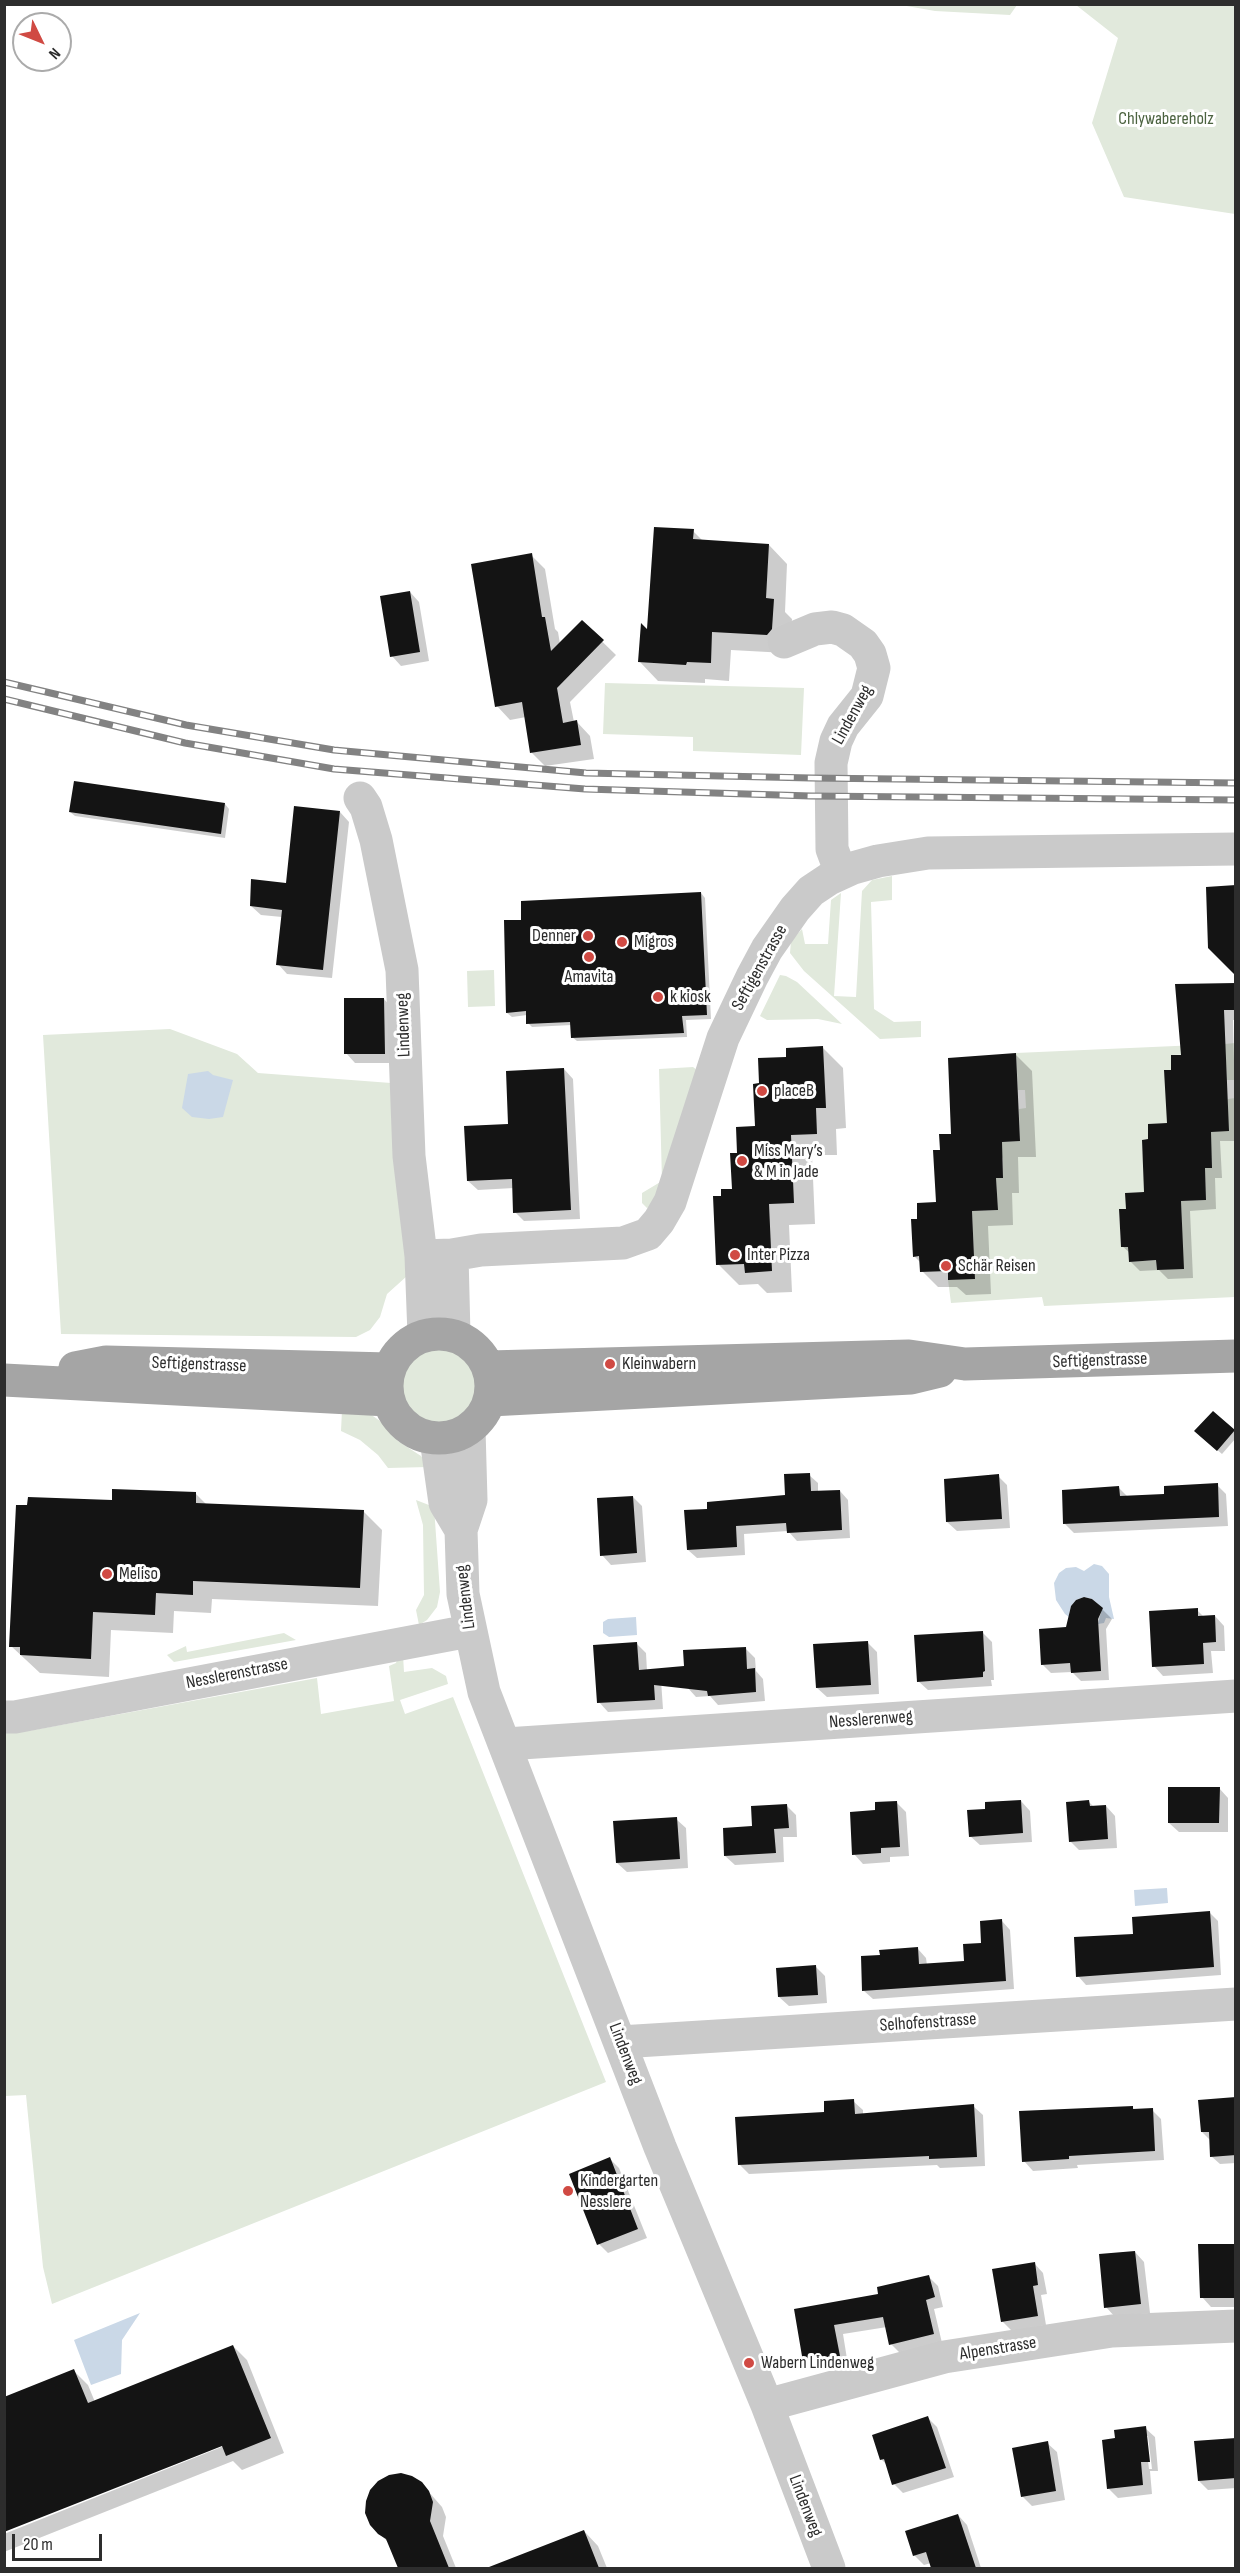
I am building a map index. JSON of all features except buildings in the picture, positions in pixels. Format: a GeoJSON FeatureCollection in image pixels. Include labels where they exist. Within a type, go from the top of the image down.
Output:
{"type":"FeatureCollection","features":[{"type":"Feature","properties":{"kind":"main road"},"geometry":{"type":"LineString","coordinates":[[439,1335],[469,1342],[489,1367],[492,1383],[490,1400],[482,1416],[469,1429],[454,1437],[436,1438],[420,1435],[406,1427],[395,1415],[388,1385],[397,1354],[409,1343],[439,1335]]}},
{"type":"Feature","properties":{"kind":"main road","name":"Seftigenstrasse"},"geometry":{"type":"LineString","coordinates":[[489,1367],[909,1356],[965,1364],[1236,1356]]}},
{"type":"Feature","properties":{"kind":"main road","name":"Seftigenstrasse"},"geometry":{"type":"LineString","coordinates":[[490,1400],[911,1378],[965,1364]]}},
{"type":"Feature","properties":{"kind":"main road","name":"Seftigenstrasse"},"geometry":{"type":"LineString","coordinates":[[8,1380],[388,1385]]}},
{"type":"Feature","properties":{"kind":"street","name":"Lindenweg"},"geometry":{"type":"LineString","coordinates":[[784,642],[815,629],[832,627],[843,630],[863,644],[870,654],[874,668],[867,696],[843,726],[836,741],[831,763],[831,849],[841,873]]}},
{"type":"Feature","properties":{"kind":"street","name":"Lindenweg"},"geometry":{"type":"LineString","coordinates":[[360,798],[366,807],[376,840],[402,970],[409,1156],[436,1256],[439,1335]]}},
{"type":"Feature","properties":{"kind":"street","name":"Seftigenstrasse"},"geometry":{"type":"LineString","coordinates":[[436,1256],[481,1250],[623,1243],[640,1238],[654,1228],[670,1202],[723,1038],[766,949],[795,909],[829,879],[878,861],[928,853],[1236,849]]}},
{"type":"Feature","properties":{"kind":"street","name":"Lindenweg"},"geometry":{"type":"LineString","coordinates":[[469,1429],[471,1500],[461,1530],[463,1594],[469,1631],[484,1692],[620,2043],[767,2404],[829,2568]]}},
{"type":"Feature","properties":{"kind":"street","name":"Lindenweg"},"geometry":{"type":"LineString","coordinates":[[436,1438],[445,1503],[461,1530]]}},
{"type":"Feature","properties":{"kind":"street","name":"Nesslerenstrasse"},"geometry":{"type":"LineString","coordinates":[[4,1717],[15,1717],[469,1631]]}},
{"type":"Feature","properties":{"kind":"street","name":"Nesslerenweg"},"geometry":{"type":"LineString","coordinates":[[506,1744],[1236,1696]]}},
{"type":"Feature","properties":{"kind":"street","name":"Selhofenstrasse"},"geometry":{"type":"LineString","coordinates":[[620,2043],[1236,2004]]}},
{"type":"Feature","properties":{"kind":"street","name":"Alpenstrasse"},"geometry":{"type":"LineString","coordinates":[[767,2404],[944,2357],[1112,2331],[1236,2326]]}},
{"type":"Feature","properties":{"kind":"green space"},"geometry":{"type":"Polygon","coordinates":[[[901,5],[1017,5],[1010,15],[935,11],[901,5]]]}},
{"type":"Feature","properties":{"kind":"green space","name":"Chlywabereholz"},"geometry":{"type":"Polygon","coordinates":[[[1076,5],[1235,5],[1235,214],[1124,197],[1092,123],[1118,38],[1076,5]]]}},
{"type":"Feature","properties":{"kind":"green space"},"geometry":{"type":"Polygon","coordinates":[[[605,683],[804,688],[801,755],[693,751],[693,737],[603,734],[605,683]]]}},
{"type":"Feature","properties":{"kind":"green space"},"geometry":{"type":"Polygon","coordinates":[[[892,876],[892,900],[871,902],[874,1009],[894,1022],[921,1021],[921,1037],[880,1039],[804,971],[790,953],[791,941],[802,929],[805,944],[828,944],[831,900],[841,893],[834,996],[856,997],[862,891],[872,880],[892,876]]]}},
{"type":"Feature","properties":{"kind":"green space"},"geometry":{"type":"Polygon","coordinates":[[[494,970],[495,1006],[468,1007],[467,971],[494,970]]]}},
{"type":"Feature","properties":{"kind":"green space"},"geometry":{"type":"Polygon","coordinates":[[[780,975],[797,982],[842,1024],[818,1019],[767,1020],[760,1016],[780,975]]]}},
{"type":"Feature","properties":{"kind":"green space"},"geometry":{"type":"Polygon","coordinates":[[[170,1029],[237,1054],[258,1073],[391,1083],[407,1276],[387,1294],[380,1317],[370,1330],[356,1337],[61,1334],[43,1035],[170,1029]]]}},
{"type":"Feature","properties":{"kind":"green space"},"geometry":{"type":"Polygon","coordinates":[[[1235,1043],[1235,1098],[1234,1080],[1227,1080],[1225,1044],[1235,1043]]]}},
{"type":"Feature","properties":{"kind":"green space"},"geometry":{"type":"Polygon","coordinates":[[[1198,1045],[1198,1054],[1171,1055],[1171,1070],[1164,1071],[1173,1123],[1148,1124],[1148,1139],[1142,1140],[1144,1178],[1151,1192],[1126,1193],[1126,1209],[1119,1209],[1121,1246],[1128,1247],[1129,1262],[1156,1260],[1157,1270],[1183,1268],[1181,1201],[1206,1200],[1205,1168],[1212,1168],[1211,1149],[1204,1132],[1228,1099],[1235,1098],[1235,1297],[1044,1306],[1042,1297],[951,1303],[948,1280],[975,1278],[972,1211],[998,1210],[996,1178],[1003,1177],[1003,1159],[995,1142],[1020,1141],[1019,1109],[1026,1108],[1025,1090],[1018,1090],[1016,1053],[1198,1045]]]}},
{"type":"Feature","properties":{"kind":"green space"},"geometry":{"type":"Polygon","coordinates":[[[693,1067],[697,1070],[699,1077],[662,1189],[652,1206],[647,1208],[642,1203],[642,1193],[662,1181],[659,1069],[693,1067]]]}},
{"type":"Feature","properties":{"kind":"green space"},"geometry":{"type":"Polygon","coordinates":[[[432,1347],[446,1347],[460,1353],[471,1364],[477,1378],[474,1400],[466,1412],[446,1423],[432,1423],[418,1417],[407,1406],[401,1392],[401,1378],[407,1364],[418,1353],[432,1347]]]}},
{"type":"Feature","properties":{"kind":"green space"},"geometry":{"type":"Polygon","coordinates":[[[342,1410],[366,1411],[380,1421],[398,1441],[421,1456],[428,1467],[388,1468],[378,1455],[360,1440],[341,1431],[342,1410]]]}},
{"type":"Feature","properties":{"kind":"green space"},"geometry":{"type":"Polygon","coordinates":[[[416,1500],[434,1507],[440,1592],[437,1607],[427,1620],[419,1625],[416,1610],[424,1595],[423,1525],[416,1500]]]}},
{"type":"Feature","properties":{"kind":"green space"},"geometry":{"type":"Polygon","coordinates":[[[284,1633],[296,1640],[174,1662],[167,1655],[186,1646],[187,1652],[284,1633]]]}},
{"type":"Feature","properties":{"kind":"green space"},"geometry":{"type":"Polygon","coordinates":[[[403,1655],[404,1672],[432,1668],[446,1676],[448,1684],[400,1700],[405,1714],[453,1697],[606,2082],[52,2304],[43,2267],[26,2095],[5,2096],[4,1732],[28,1731],[317,1678],[321,1714],[394,1701],[389,1666],[396,1663],[398,1656],[403,1655]]]}},
{"type":"Feature","properties":{"kind":"water"},"geometry":{"type":"Polygon","coordinates":[[[208,1071],[213,1075],[233,1080],[223,1117],[209,1119],[192,1117],[182,1108],[188,1074],[208,1071]]]}},
{"type":"Feature","properties":{"kind":"water"},"geometry":{"type":"Polygon","coordinates":[[[1094,1564],[1102,1566],[1109,1574],[1109,1597],[1114,1619],[1106,1618],[1104,1623],[1098,1624],[1101,1612],[1099,1605],[1092,1599],[1084,1597],[1076,1600],[1069,1614],[1073,1620],[1065,1614],[1056,1600],[1054,1583],[1059,1573],[1066,1568],[1076,1567],[1084,1571],[1094,1564]]]}},
{"type":"Feature","properties":{"kind":"water"},"geometry":{"type":"Polygon","coordinates":[[[636,1617],[637,1635],[609,1637],[603,1633],[603,1622],[608,1619],[636,1617]]]}},
{"type":"Feature","properties":{"kind":"water"},"geometry":{"type":"Polygon","coordinates":[[[1167,1888],[1168,1903],[1135,1906],[1134,1890],[1167,1888]]]}},
{"type":"Feature","properties":{"kind":"water"},"geometry":{"type":"Polygon","coordinates":[[[140,2313],[122,2340],[121,2374],[91,2385],[74,2340],[140,2313]]]}},
{"type":"Feature","properties":{"kind":"railway"},"geometry":{"type":"LineString","coordinates":[[4,682],[186,725],[334,750],[586,773],[1236,783]]}},
{"type":"Feature","properties":{"kind":"railway"},"geometry":{"type":"LineString","coordinates":[[4,699],[185,743],[334,769],[585,789],[811,796],[1236,800]]}},
{"type":"Feature","properties":{"kind":"place","name":"Denner"},"geometry":{"type":"Point","coordinates":[588,936]}},
{"type":"Feature","properties":{"kind":"place","name":"Migros"},"geometry":{"type":"Point","coordinates":[622,942]}},
{"type":"Feature","properties":{"kind":"place","name":"Amavita"},"geometry":{"type":"Point","coordinates":[589,957]}},
{"type":"Feature","properties":{"kind":"place","name":"k kiosk"},"geometry":{"type":"Point","coordinates":[658,997]}},
{"type":"Feature","properties":{"kind":"place","name":"placeB"},"geometry":{"type":"Point","coordinates":[762,1091]}},
{"type":"Feature","properties":{"kind":"place","name":"Miss Mary’s & M in Jade"},"geometry":{"type":"Point","coordinates":[742,1161]}},
{"type":"Feature","properties":{"kind":"place","name":"Inter Pizza"},"geometry":{"type":"Point","coordinates":[735,1255]}},
{"type":"Feature","properties":{"kind":"place","name":"Schär Reisen"},"geometry":{"type":"Point","coordinates":[946,1266]}},
{"type":"Feature","properties":{"kind":"place","name":"Kleinwabern"},"geometry":{"type":"Point","coordinates":[610,1364]}},
{"type":"Feature","properties":{"kind":"place","name":"Meliso"},"geometry":{"type":"Point","coordinates":[107,1574]}},
{"type":"Feature","properties":{"kind":"place","name":"Kindergarten Nesslere"},"geometry":{"type":"Point","coordinates":[568,2191]}},
{"type":"Feature","properties":{"kind":"place","name":"Wabern Lindenweg"},"geometry":{"type":"Point","coordinates":[749,2363]}}]}
